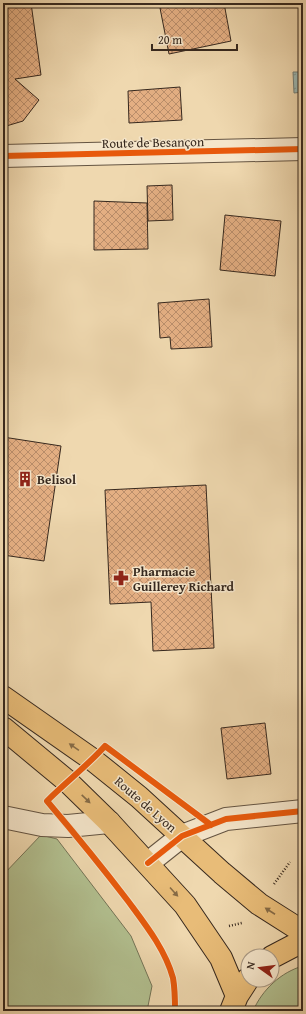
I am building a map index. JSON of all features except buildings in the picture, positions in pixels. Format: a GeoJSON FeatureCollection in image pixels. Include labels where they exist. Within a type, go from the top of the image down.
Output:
{"type":"FeatureCollection","features":[{"type":"Feature","properties":{"kind":"main road","name":"Route de Lyon"},"geometry":{"type":"LineString","coordinates":[[3,697],[93,760],[139,797],[259,904],[303,932]]}},
{"type":"Feature","properties":{"kind":"main road"},"geometry":{"type":"LineString","coordinates":[[3,728],[67,781],[148,863],[185,905],[208,936],[221,958],[239,995]]}},
{"type":"Feature","properties":{"kind":"main road"},"geometry":{"type":"LineString","coordinates":[[280,953],[293,946],[303,944]]}},
{"type":"Feature","properties":{"kind":"street","name":"Route de Besançon"},"geometry":{"type":"LineString","coordinates":[[3,156],[303,150]]}},
{"type":"Feature","properties":{"kind":"street"},"geometry":{"type":"LineString","coordinates":[[148,863],[182,836],[226,819],[303,811]]}},
{"type":"Feature","properties":{"kind":"street"},"geometry":{"type":"LineString","coordinates":[[3,817],[42,825],[68,826],[109,822]]}},
{"type":"Feature","properties":{"kind":"green space"},"geometry":{"type":"Polygon","coordinates":[[[41,835],[57,839],[131,936],[152,986],[147,1011],[3,1011],[3,875],[41,835]]]}},
{"type":"Feature","properties":{"kind":"green space"},"geometry":{"type":"Polygon","coordinates":[[[303,966],[303,1011],[253,1011],[268,988],[280,988],[280,977],[303,966]]]}},
{"type":"Feature","properties":{"kind":"water"},"geometry":{"type":"Polygon","coordinates":[[[293,72],[303,72],[303,92],[294,93],[293,72]]]}},
{"type":"Feature","properties":{"kind":"cycle path"},"geometry":{"type":"LineString","coordinates":[[3,156],[303,149]]}},
{"type":"Feature","properties":{"kind":"cycle path"},"geometry":{"type":"LineString","coordinates":[[175,1011],[175,990],[173,978],[165,957],[154,937],[108,876],[47,801],[105,746],[211,825]]}},
{"type":"Feature","properties":{"kind":"cycle path"},"geometry":{"type":"LineString","coordinates":[[148,863],[182,836],[226,819],[303,811]]}},
{"type":"Feature","properties":{"kind":"place","name":"Belisol"},"geometry":{"type":"Point","coordinates":[25,479]}},
{"type":"Feature","properties":{"kind":"place","name":"Pharmacie Guillerey Richard"},"geometry":{"type":"Point","coordinates":[121,578]}}]}
